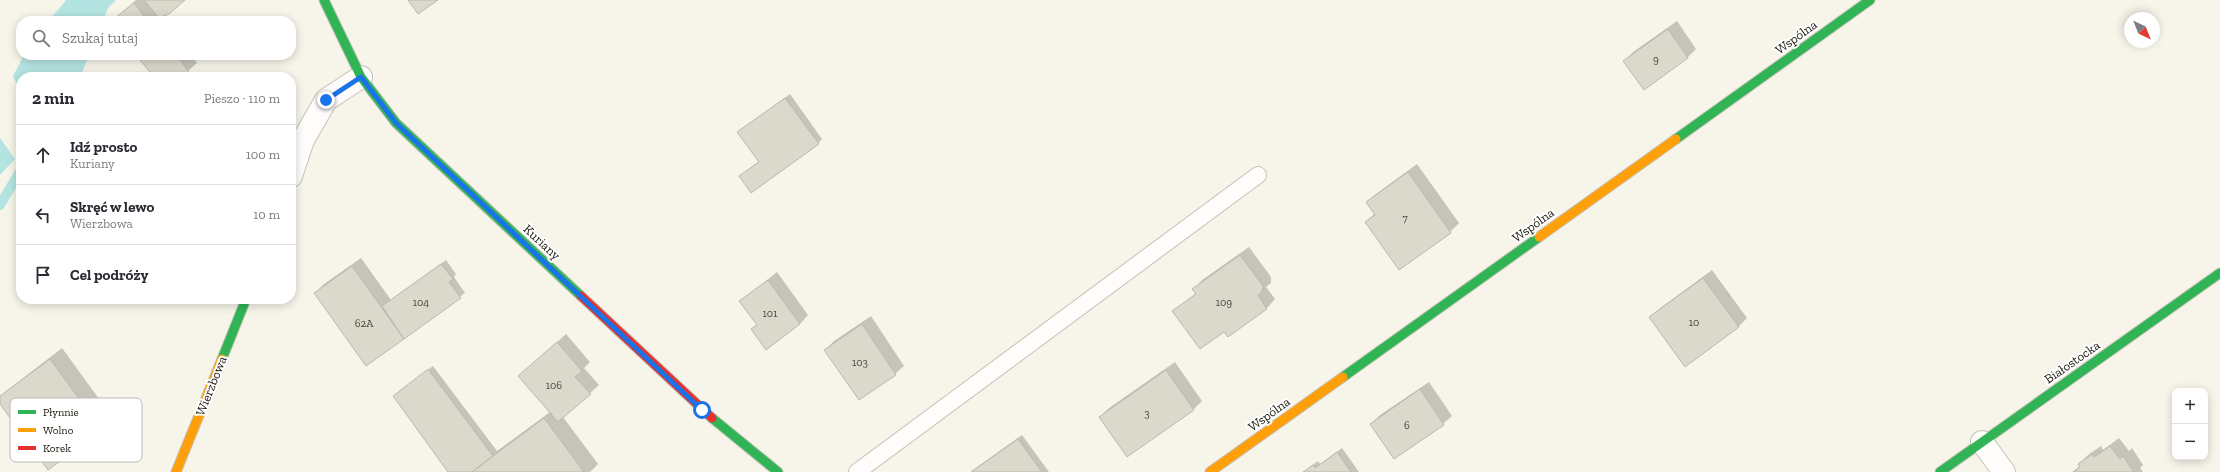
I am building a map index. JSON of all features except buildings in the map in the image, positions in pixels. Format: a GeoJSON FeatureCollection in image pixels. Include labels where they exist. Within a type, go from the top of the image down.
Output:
{"type":"FeatureCollection","features":[{"type":"Feature","properties":{"kind":"street","name":"Kuriany"},"geometry":{"type":"LineString","coordinates":[[324,0],[361,77],[396,123],[702,410],[778,472]]}},
{"type":"Feature","properties":{"kind":"street","name":"Wspólna"},"geometry":{"type":"LineString","coordinates":[[1210,472],[1870,0]]}},
{"type":"Feature","properties":{"kind":"street"},"geometry":{"type":"LineString","coordinates":[[296,161],[303,140],[326,100],[361,77]]}},
{"type":"Feature","properties":{"kind":"street","name":"Białostocka"},"geometry":{"type":"LineString","coordinates":[[1940,472],[2220,273]]}},
{"type":"Feature","properties":{"kind":"street","name":"Wierzbowa"},"geometry":{"type":"LineString","coordinates":[[176,472],[244,304]]}},
{"type":"Feature","properties":{"kind":"street"},"geometry":{"type":"LineString","coordinates":[[1982,442],[2004,472]]}},
{"type":"Feature","properties":{"kind":"lane"},"geometry":{"type":"LineString","coordinates":[[856,472],[1258,175]]}},
{"type":"Feature","properties":{"kind":"water"},"geometry":{"type":"Polygon","coordinates":[[[66,0],[116,0],[108,8],[105,16],[53,16],[66,0]]]}},
{"type":"Feature","properties":{"kind":"water"},"geometry":{"type":"Polygon","coordinates":[[[21,60],[87,60],[82,72],[16,72],[16,82],[13,76],[21,60]]]}},
{"type":"Feature","properties":{"kind":"water"},"geometry":{"type":"Polygon","coordinates":[[[0,138],[15,159],[0,175],[0,138]]]}},
{"type":"Feature","properties":{"kind":"waterway"},"geometry":{"type":"LineString","coordinates":[[0,205],[16,178]]}},
{"type":"Feature","properties":{"kind":"traffic: fast"},"geometry":{"type":"LineString","coordinates":[[324,0],[361,77],[396,123],[581,296]]}},
{"type":"Feature","properties":{"kind":"traffic: fast"},"geometry":{"type":"LineString","coordinates":[[1676,139],[1870,0]]}},
{"type":"Feature","properties":{"kind":"traffic: fast"},"geometry":{"type":"LineString","coordinates":[[1343,377],[1539,237]]}},
{"type":"Feature","properties":{"kind":"traffic: fast"},"geometry":{"type":"LineString","coordinates":[[1940,472],[2220,273]]}},
{"type":"Feature","properties":{"kind":"traffic: fast"},"geometry":{"type":"LineString","coordinates":[[222,359],[244,304]]}},
{"type":"Feature","properties":{"kind":"traffic: fast"},"geometry":{"type":"LineString","coordinates":[[712,418],[778,472]]}},
{"type":"Feature","properties":{"kind":"traffic: slow"},"geometry":{"type":"LineString","coordinates":[[1539,237],[1676,139]]}},
{"type":"Feature","properties":{"kind":"traffic: slow"},"geometry":{"type":"LineString","coordinates":[[176,472],[222,359]]}},
{"type":"Feature","properties":{"kind":"traffic: slow"},"geometry":{"type":"LineString","coordinates":[[1210,472],[1343,377]]}},
{"type":"Feature","properties":{"kind":"traffic: jam"},"geometry":{"type":"LineString","coordinates":[[581,296],[712,418]]}},
{"type":"Feature","properties":{"kind":"route"},"geometry":{"type":"LineString","coordinates":[[326,100],[361,77],[396,123],[702,410]]}}]}
